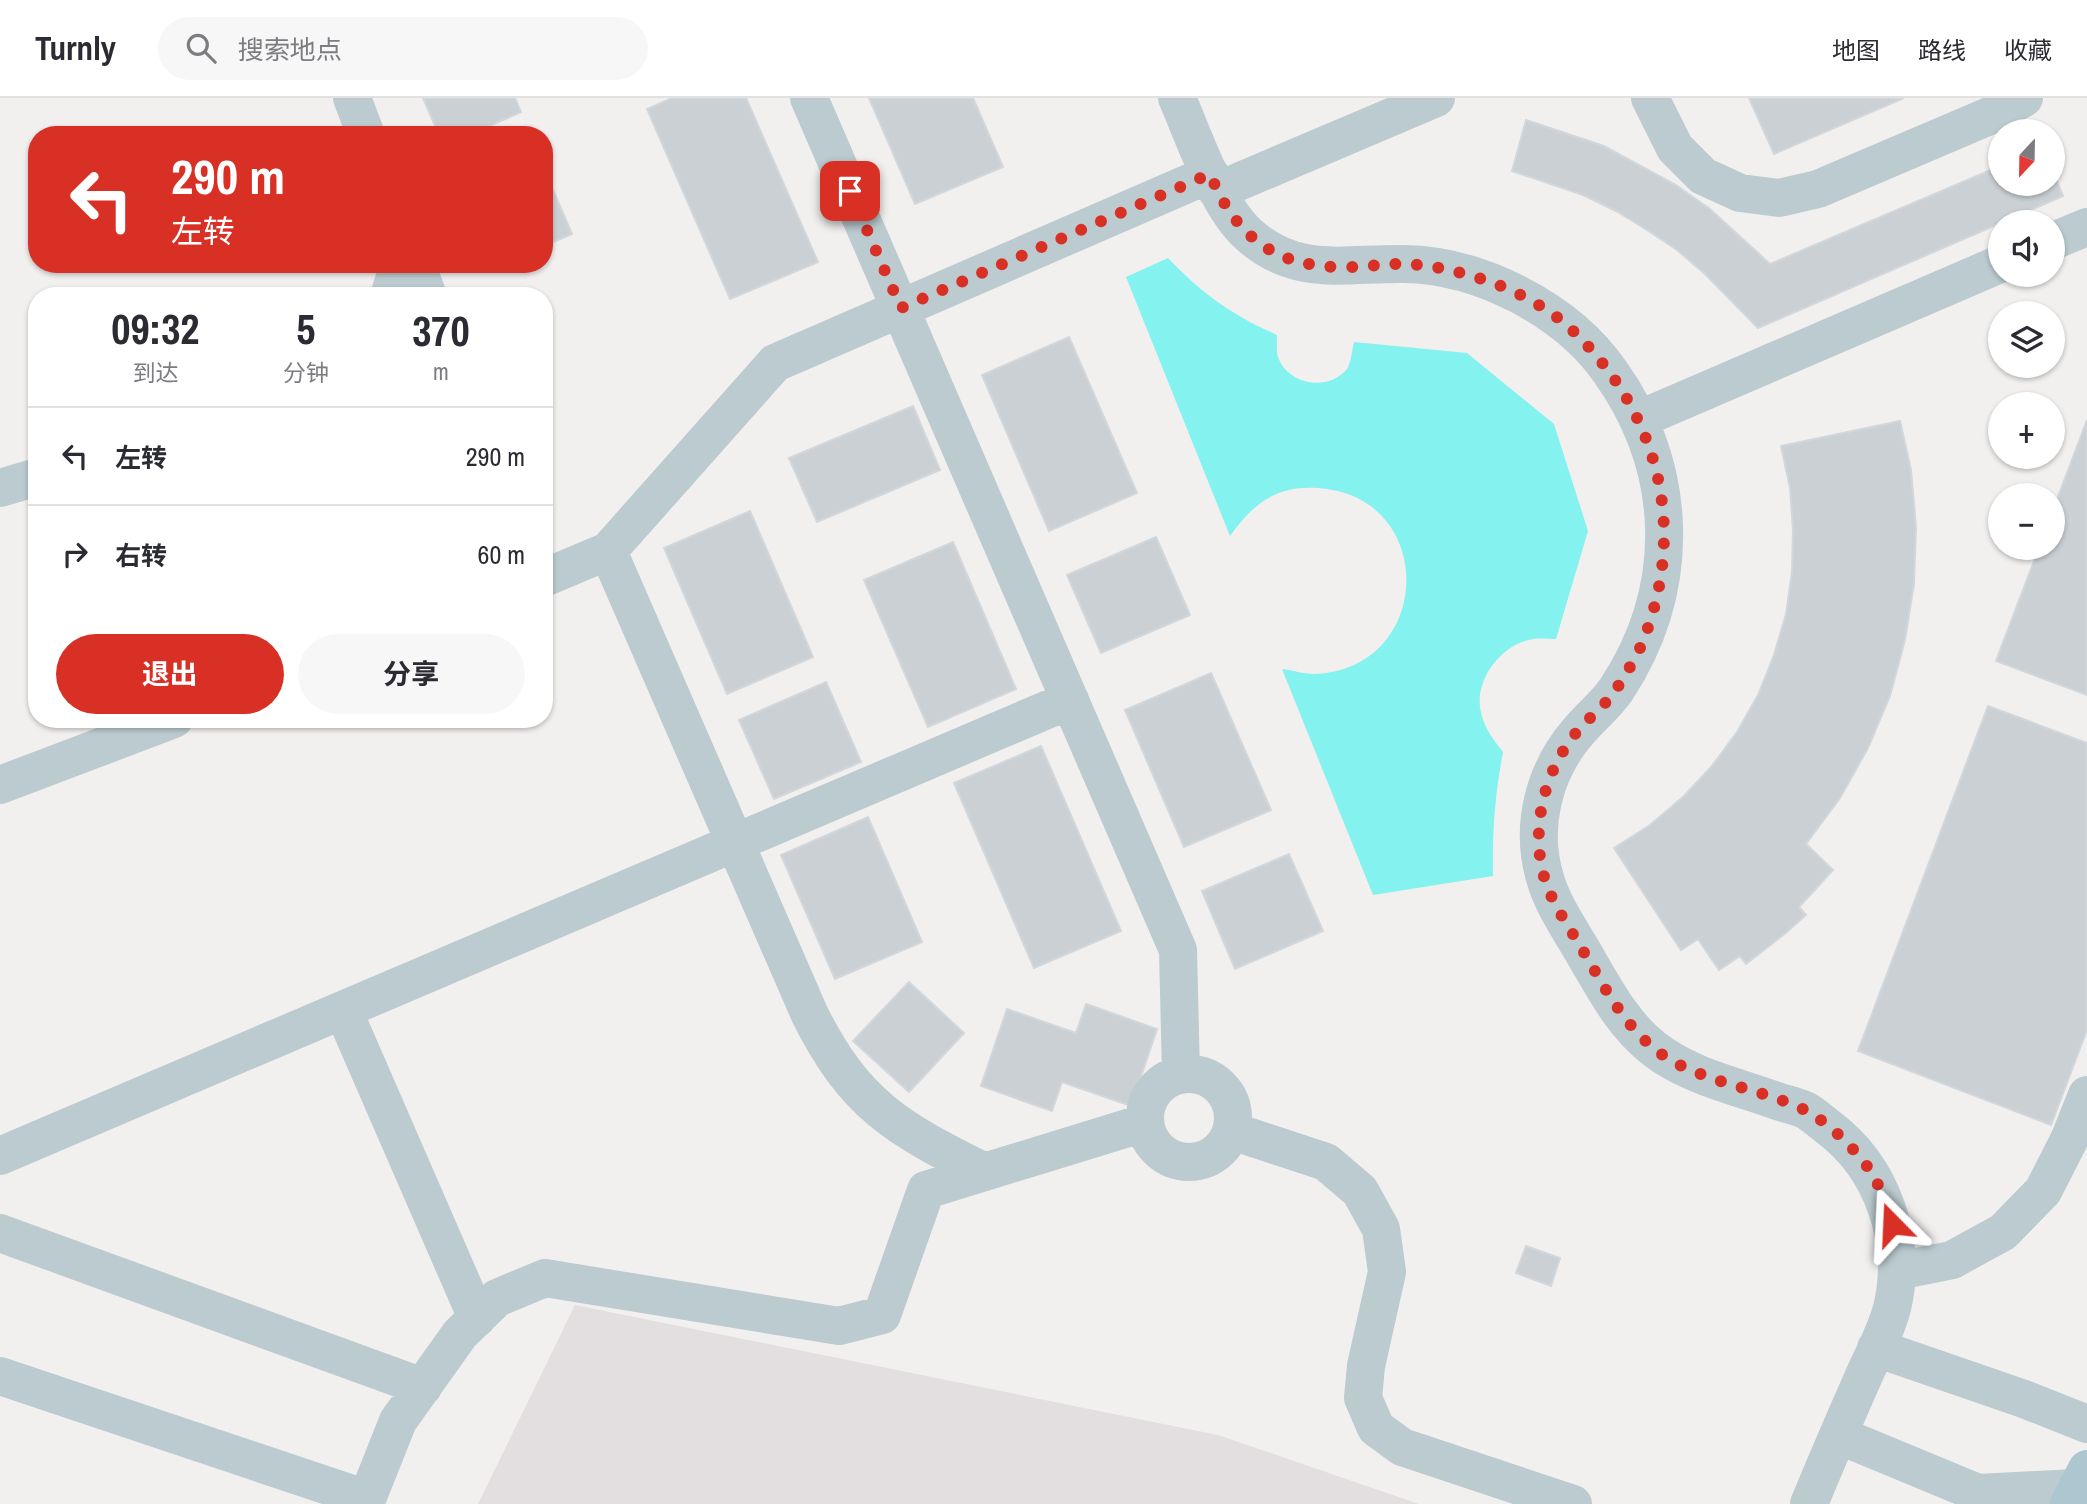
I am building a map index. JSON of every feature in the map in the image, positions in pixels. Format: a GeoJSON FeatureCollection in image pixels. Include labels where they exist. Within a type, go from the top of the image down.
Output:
{"type":"FeatureCollection","features":[{"type":"Feature","properties":{"kind":"street"},"geometry":{"type":"LineString","coordinates":[[352,98],[363,126]]}},
{"type":"Feature","properties":{"kind":"street"},"geometry":{"type":"LineString","coordinates":[[808,98],[1178,950],[1181,1074]]}},
{"type":"Feature","properties":{"kind":"street"},"geometry":{"type":"LineString","coordinates":[[1177,98],[1224,207],[1248,234],[1278,255],[1312,266],[1406,264],[1465,273],[1519,294],[1568,327],[1609,369],[1640,419],[1659,474],[1666,531],[1660,588],[1643,643],[1614,693],[1574,736],[1557,762],[1545,790],[1539,820],[1539,851],[1545,881],[1558,909],[1618,1011],[1652,1048],[1695,1072],[1806,1111],[1845,1140],[1875,1178],[1892,1224],[1897,1271],[1891,1311],[1809,1504]]}},
{"type":"Feature","properties":{"kind":"street"},"geometry":{"type":"LineString","coordinates":[[553,574],[608,551],[775,363],[901,308],[1214,182],[1436,98]]}},
{"type":"Feature","properties":{"kind":"street"},"geometry":{"type":"LineString","coordinates":[[1650,98],[1675,148],[1703,176],[1740,193],[1779,198],[1818,190],[2001,111],[2024,98]]}},
{"type":"Feature","properties":{"kind":"street"},"geometry":{"type":"LineString","coordinates":[[2065,237],[2087,228]]}},
{"type":"Feature","properties":{"kind":"street"},"geometry":{"type":"LineString","coordinates":[[1640,419],[1988,269]]}},
{"type":"Feature","properties":{"kind":"street"},"geometry":{"type":"LineString","coordinates":[[0,488],[28,480]]}},
{"type":"Feature","properties":{"kind":"street"},"geometry":{"type":"LineString","coordinates":[[608,551],[810,1015],[826,1046],[845,1075],[895,1124],[924,1142],[985,1172]]}},
{"type":"Feature","properties":{"kind":"street"},"geometry":{"type":"LineString","coordinates":[[0,1156],[1070,700]]}},
{"type":"Feature","properties":{"kind":"street"},"geometry":{"type":"LineString","coordinates":[[0,785],[150,728]]}},
{"type":"Feature","properties":{"kind":"street"},"geometry":{"type":"LineString","coordinates":[[343,1010],[477,1318]]}},
{"type":"Feature","properties":{"kind":"street"},"geometry":{"type":"LineString","coordinates":[[1181,1074],[1196,1074],[1210,1079],[1222,1089],[1230,1101],[1234,1116],[1232,1131],[1226,1144],[1214,1155],[1201,1161],[1186,1163],[1171,1159],[1158,1150],[1149,1138],[1144,1122],[1146,1106],[1153,1091],[1165,1080],[1181,1074]]}},
{"type":"Feature","properties":{"kind":"street"},"geometry":{"type":"LineString","coordinates":[[1897,1271],[1952,1260],[2003,1232],[2043,1191],[2069,1140],[2087,1095]]}},
{"type":"Feature","properties":{"kind":"street"},"geometry":{"type":"LineString","coordinates":[[0,1376],[367,1499],[398,1421],[460,1334],[497,1298],[545,1278],[839,1326],[882,1315],[926,1190],[1144,1122]]}},
{"type":"Feature","properties":{"kind":"street"},"geometry":{"type":"LineString","coordinates":[[1232,1131],[1326,1162],[1360,1191],[1381,1229],[1387,1272],[1366,1366],[1363,1398],[1376,1428],[1402,1447],[1573,1504]]}},
{"type":"Feature","properties":{"kind":"street"},"geometry":{"type":"LineString","coordinates":[[0,1233],[423,1387]]}},
{"type":"Feature","properties":{"kind":"street"},"geometry":{"type":"LineString","coordinates":[[1876,1348],[2024,1399],[2087,1424]]}},
{"type":"Feature","properties":{"kind":"street"},"geometry":{"type":"LineString","coordinates":[[1838,1435],[1978,1493],[2078,1487]]}},
{"type":"Feature","properties":{"kind":"shaded area"},"geometry":{"type":"Polygon","coordinates":[[[575,1305],[1218,1435],[1419,1504],[478,1504],[575,1305]]]}},
{"type":"Feature","properties":{"kind":"water"},"geometry":{"type":"Polygon","coordinates":[[[1168,258],[1218,302],[1277,335],[1278,357],[1290,374],[1299,379],[1319,383],[1339,376],[1347,369],[1354,342],[1467,353],[1554,424],[1588,531],[1556,639],[1533,639],[1510,648],[1492,666],[1481,689],[1483,719],[1503,752],[1495,814],[1493,876],[1373,895],[1282,669],[1314,674],[1354,665],[1382,644],[1400,616],[1406,582],[1402,549],[1385,520],[1357,498],[1318,488],[1290,490],[1267,499],[1248,515],[1230,536],[1126,277],[1168,258]]]}},
{"type":"Feature","properties":{"kind":"building"},"geometry":{"type":"Polygon","coordinates":[[[423,98],[515,98],[521,112],[489,126],[435,126],[423,98]]]}},
{"type":"Feature","properties":{"kind":"building"},"geometry":{"type":"Polygon","coordinates":[[[672,98],[746,98],[818,262],[730,299],[647,109],[672,98]]]}},
{"type":"Feature","properties":{"kind":"building"},"geometry":{"type":"Polygon","coordinates":[[[869,98],[973,98],[1003,167],[915,204],[869,98]]]}},
{"type":"Feature","properties":{"kind":"building"},"geometry":{"type":"Polygon","coordinates":[[[1749,98],[1904,98],[1774,154],[1749,98]]]}},
{"type":"Feature","properties":{"kind":"building"},"geometry":{"type":"Polygon","coordinates":[[[1526,120],[1604,146],[1676,185],[1710,209],[1770,264],[1988,171],[1988,196],[2063,196],[2031,210],[1988,210],[1988,228],[1758,328],[1705,274],[1677,250],[1647,230],[1583,195],[1512,171],[1526,120]]]}},
{"type":"Feature","properties":{"kind":"building"},"geometry":{"type":"Polygon","coordinates":[[[553,190],[572,234],[553,242],[553,190]]]}},
{"type":"Feature","properties":{"kind":"building"},"geometry":{"type":"Polygon","coordinates":[[[1069,337],[1137,493],[1049,531],[982,375],[1069,337]]]}},
{"type":"Feature","properties":{"kind":"building"},"geometry":{"type":"Polygon","coordinates":[[[913,406],[940,470],[817,522],[789,458],[913,406]]]}},
{"type":"Feature","properties":{"kind":"building"},"geometry":{"type":"Polygon","coordinates":[[[2087,420],[2087,695],[1996,661],[2034,560],[2065,560],[2063,483],[2087,420]]]}},
{"type":"Feature","properties":{"kind":"building"},"geometry":{"type":"Polygon","coordinates":[[[1900,421],[1911,470],[1916,527],[1914,584],[1905,640],[1890,696],[1868,748],[1840,798],[1806,844],[1833,870],[1799,907],[1806,915],[1787,932],[1746,964],[1740,956],[1719,970],[1698,939],[1681,950],[1614,848],[1650,825],[1683,797],[1712,766],[1737,732],[1758,695],[1786,614],[1792,572],[1790,488],[1781,446],[1900,421]]]}},
{"type":"Feature","properties":{"kind":"building"},"geometry":{"type":"Polygon","coordinates":[[[750,511],[813,657],[727,694],[664,548],[750,511]]]}},
{"type":"Feature","properties":{"kind":"building"},"geometry":{"type":"Polygon","coordinates":[[[1156,537],[1190,615],[1101,653],[1067,575],[1156,537]]]}},
{"type":"Feature","properties":{"kind":"building"},"geometry":{"type":"Polygon","coordinates":[[[953,542],[1016,689],[928,727],[864,580],[953,542]]]}},
{"type":"Feature","properties":{"kind":"building"},"geometry":{"type":"Polygon","coordinates":[[[1211,673],[1271,810],[1184,847],[1125,710],[1211,673]]]}},
{"type":"Feature","properties":{"kind":"building"},"geometry":{"type":"Polygon","coordinates":[[[826,682],[861,762],[774,799],[739,720],[826,682]]]}},
{"type":"Feature","properties":{"kind":"building"},"geometry":{"type":"Polygon","coordinates":[[[1988,706],[2087,743],[2087,1030],[2051,1125],[1858,1051],[1988,706]]]}},
{"type":"Feature","properties":{"kind":"building"},"geometry":{"type":"Polygon","coordinates":[[[1041,746],[1121,931],[1034,968],[954,783],[1041,746]]]}},
{"type":"Feature","properties":{"kind":"building"},"geometry":{"type":"Polygon","coordinates":[[[868,817],[922,942],[835,979],[781,855],[868,817]]]}},
{"type":"Feature","properties":{"kind":"building"},"geometry":{"type":"Polygon","coordinates":[[[1289,854],[1323,931],[1235,969],[1202,891],[1289,854]]]}},
{"type":"Feature","properties":{"kind":"building"},"geometry":{"type":"Polygon","coordinates":[[[909,982],[964,1033],[909,1092],[853,1041],[909,982]]]}},
{"type":"Feature","properties":{"kind":"building"},"geometry":{"type":"Polygon","coordinates":[[[1086,1004],[1157,1029],[1131,1106],[1062,1082],[1052,1111],[981,1086],[1007,1009],[1076,1033],[1086,1004]]]}},
{"type":"Feature","properties":{"kind":"building"},"geometry":{"type":"Polygon","coordinates":[[[1526,1246],[1560,1258],[1551,1286],[1516,1273],[1526,1246]]]}},
{"type":"Feature","properties":{"kind":"route"},"geometry":{"type":"LineString","coordinates":[[850,191],[901,308],[1210,174],[1224,207],[1248,234],[1278,255],[1312,266],[1406,264],[1465,273],[1519,294],[1568,327],[1609,369],[1640,419],[1659,474],[1666,531],[1660,588],[1643,643],[1614,693],[1574,736],[1557,762],[1545,790],[1539,820],[1539,851],[1545,881],[1558,909],[1618,1011],[1652,1048],[1695,1072],[1806,1111],[1845,1140],[1875,1178],[1892,1224]]}}]}
